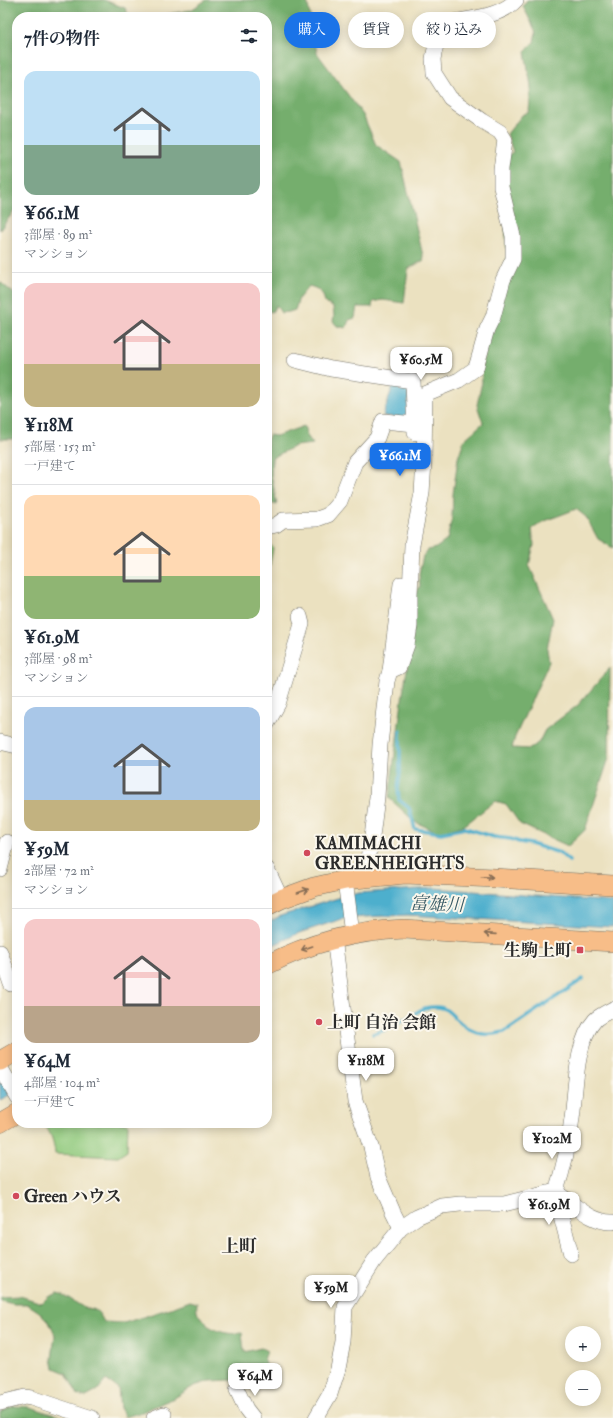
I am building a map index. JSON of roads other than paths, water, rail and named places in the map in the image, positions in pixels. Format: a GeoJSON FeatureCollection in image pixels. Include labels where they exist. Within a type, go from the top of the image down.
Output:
{"type":"FeatureCollection","features":[{"type":"Feature","properties":{"kind":"main road"},"geometry":{"type":"LineString","coordinates":[[274,902],[314,888],[345,880],[405,874],[613,886]]}},
{"type":"Feature","properties":{"kind":"main road"},"geometry":{"type":"LineString","coordinates":[[272,962],[288,954],[343,936],[376,930],[404,929],[613,942]]}},
{"type":"Feature","properties":{"kind":"main road"},"geometry":{"type":"LineString","coordinates":[[0,1061],[12,1054]]}},
{"type":"Feature","properties":{"kind":"main road"},"geometry":{"type":"LineString","coordinates":[[0,1123],[12,1116]]}},
{"type":"Feature","properties":{"kind":"street"},"geometry":{"type":"LineString","coordinates":[[390,671],[399,667],[407,645],[410,626],[412,545],[422,493],[425,394],[460,380],[476,368],[487,329],[493,317],[504,280],[513,259],[513,236],[501,187],[505,140],[500,132],[450,98],[434,73],[434,49],[439,36],[449,23],[492,15],[511,5],[516,0]]}},
{"type":"Feature","properties":{"kind":"street"},"geometry":{"type":"LineString","coordinates":[[295,360],[331,369],[413,381],[415,424],[412,490],[408,509],[399,603],[390,671],[387,681],[380,745],[377,797],[365,878]]}},
{"type":"Feature","properties":{"kind":"street"},"geometry":{"type":"LineString","coordinates":[[272,526],[283,520],[317,519],[328,515],[340,501],[356,462],[377,438],[383,421],[415,424]]}},
{"type":"Feature","properties":{"kind":"street"},"geometry":{"type":"LineString","coordinates":[[272,715],[278,704],[302,624],[300,616]]}},
{"type":"Feature","properties":{"kind":"street"},"geometry":{"type":"LineString","coordinates":[[0,742],[12,745]]}},
{"type":"Feature","properties":{"kind":"street"},"geometry":{"type":"LineString","coordinates":[[0,869],[8,841]]}},
{"type":"Feature","properties":{"kind":"street"},"geometry":{"type":"LineString","coordinates":[[345,880],[343,936],[355,1101],[378,1176],[401,1228]]}},
{"type":"Feature","properties":{"kind":"street"},"geometry":{"type":"LineString","coordinates":[[0,952],[9,985]]}},
{"type":"Feature","properties":{"kind":"street"},"geometry":{"type":"LineString","coordinates":[[571,1254],[560,1212],[558,1193],[564,1170],[572,1118],[576,1078],[584,1040],[596,1019],[613,1009]]}},
{"type":"Feature","properties":{"kind":"street"},"geometry":{"type":"LineString","coordinates":[[0,1067],[12,1088]]}},
{"type":"Feature","properties":{"kind":"street"},"geometry":{"type":"LineString","coordinates":[[316,1418],[330,1394],[338,1369],[344,1342],[345,1307],[374,1261],[401,1228],[417,1217],[442,1206],[460,1204],[504,1204],[558,1193],[597,1220],[613,1222]]}},
{"type":"Feature","properties":{"kind":"street"},"geometry":{"type":"LineString","coordinates":[[237,1390],[246,1410],[252,1418]]}},
{"type":"Feature","properties":{"kind":"street"},"geometry":{"type":"LineString","coordinates":[[0,1403],[25,1397],[92,1418]]}},
{"type":"Feature","properties":{"kind":"water"},"geometry":{"type":"Polygon","coordinates":[[[393,385],[408,387],[408,418],[383,416],[393,385]]]}},
{"type":"Feature","properties":{"kind":"water","name":"富雄川"},"geometry":{"type":"Polygon","coordinates":[[[434,888],[613,902],[613,927],[408,915],[364,917],[342,919],[299,933],[272,946],[272,920],[280,916],[359,893],[434,888]]]}},
{"type":"Feature","properties":{"kind":"water"},"geometry":{"type":"Polygon","coordinates":[[[12,1073],[12,1094],[0,1100],[0,1080],[12,1073]]]}},
{"type":"Feature","properties":{"kind":"waterway"},"geometry":{"type":"LineString","coordinates":[[400,731],[399,800],[409,808],[415,829],[441,833],[465,828],[494,837],[511,839],[560,853],[569,861]]}},
{"type":"Feature","properties":{"kind":"waterway"},"geometry":{"type":"LineString","coordinates":[[373,1034],[392,1027],[424,1008],[434,1007],[441,1007],[445,1009],[472,1031],[483,1034],[497,1034],[504,1032],[583,979]]}},
{"type":"Feature","properties":{"kind":"place","name":"KAMIMACHI GREENHEIGHTS"},"geometry":{"type":"Point","coordinates":[307,853]}},
{"type":"Feature","properties":{"kind":"place","name":"生駒上町"},"geometry":{"type":"Point","coordinates":[580,950]}},
{"type":"Feature","properties":{"kind":"place","name":"上町 自治 会館"},"geometry":{"type":"Point","coordinates":[319,1022]}},
{"type":"Feature","properties":{"kind":"place","name":"Green ハウス"},"geometry":{"type":"Point","coordinates":[16,1196]}},
{"type":"Feature","properties":{"kind":"district","name":"上町"},"geometry":{"type":"Point","coordinates":[239,1246]}}]}
